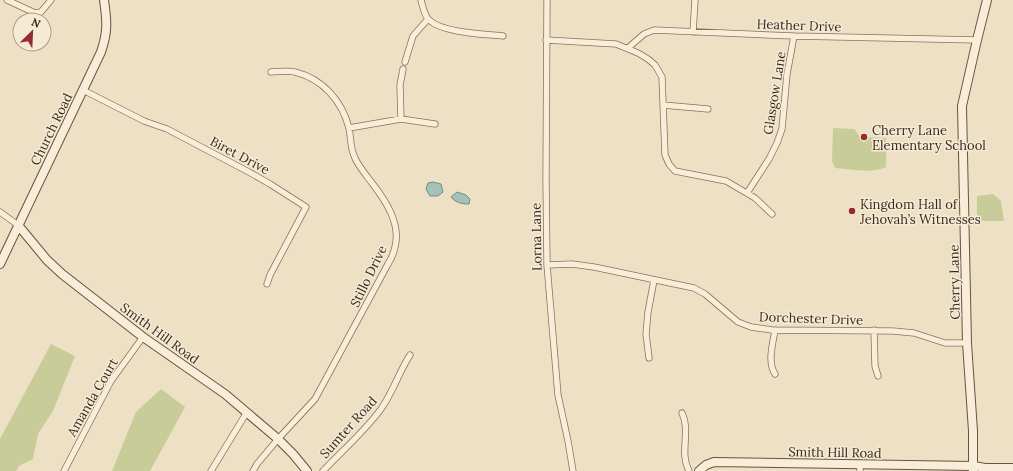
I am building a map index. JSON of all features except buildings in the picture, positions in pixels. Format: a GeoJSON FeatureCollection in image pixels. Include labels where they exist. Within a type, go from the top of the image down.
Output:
{"type":"FeatureCollection","features":[{"type":"Feature","properties":{"kind":"street"},"geometry":{"type":"LineString","coordinates":[[7,0],[35,13],[41,12],[51,0]]}},
{"type":"Feature","properties":{"kind":"street"},"geometry":{"type":"LineString","coordinates":[[421,0],[428,19],[436,26],[503,36]]}},
{"type":"Feature","properties":{"kind":"street","name":"Lorna Lane"},"geometry":{"type":"LineString","coordinates":[[547,0],[547,265],[558,395],[568,441],[572,471]]}},
{"type":"Feature","properties":{"kind":"street"},"geometry":{"type":"LineString","coordinates":[[693,32],[695,0]]}},
{"type":"Feature","properties":{"kind":"street","name":"Cherry Lane"},"geometry":{"type":"LineString","coordinates":[[974,468],[967,343],[962,106],[988,0]]}},
{"type":"Feature","properties":{"kind":"street","name":"Church Road"},"geometry":{"type":"LineString","coordinates":[[0,264],[102,52],[106,37],[107,22],[103,1]]}},
{"type":"Feature","properties":{"kind":"street"},"geometry":{"type":"LineString","coordinates":[[405,62],[413,36],[428,19]]}},
{"type":"Feature","properties":{"kind":"street","name":"Heather Drive"},"geometry":{"type":"LineString","coordinates":[[628,48],[644,34],[654,30],[794,36],[977,40]]}},
{"type":"Feature","properties":{"kind":"street","name":"Glasgow Lane"},"geometry":{"type":"LineString","coordinates":[[747,194],[769,159],[782,128],[787,74],[794,36]]}},
{"type":"Feature","properties":{"kind":"street"},"geometry":{"type":"LineString","coordinates":[[546,40],[616,44],[628,48],[648,59],[655,65],[662,77],[665,155],[669,164],[675,170],[726,181],[755,198],[772,214]]}},
{"type":"Feature","properties":{"kind":"street"},"geometry":{"type":"LineString","coordinates":[[401,119],[400,86],[403,68]]}},
{"type":"Feature","properties":{"kind":"street","name":"Stillo Drive"},"geometry":{"type":"LineString","coordinates":[[253,471],[278,439],[315,399],[388,264],[395,247],[396,232],[391,212],[355,158],[351,147],[349,128],[338,101],[330,91],[314,79],[294,71],[271,72]]}},
{"type":"Feature","properties":{"kind":"street","name":"Biret Drive"},"geometry":{"type":"LineString","coordinates":[[83,90],[144,121],[167,129],[247,171],[306,207],[270,275],[267,284]]}},
{"type":"Feature","properties":{"kind":"street"},"geometry":{"type":"LineString","coordinates":[[663,106],[708,109]]}},
{"type":"Feature","properties":{"kind":"street"},"geometry":{"type":"LineString","coordinates":[[349,128],[401,119],[435,124]]}},
{"type":"Feature","properties":{"kind":"street","name":"Smith Hill Road"},"geometry":{"type":"LineString","coordinates":[[0,212],[18,225],[62,274],[143,337],[225,394],[278,439],[307,471]]}},
{"type":"Feature","properties":{"kind":"street","name":"Dorchester Drive"},"geometry":{"type":"LineString","coordinates":[[547,265],[572,264],[594,266],[694,288],[705,294],[738,322],[751,327],[775,330],[874,330],[914,333],[945,343],[967,343]]}},
{"type":"Feature","properties":{"kind":"street"},"geometry":{"type":"LineString","coordinates":[[649,358],[646,334],[648,312],[654,280]]}},
{"type":"Feature","properties":{"kind":"street"},"geometry":{"type":"LineString","coordinates":[[774,374],[771,363],[775,330]]}},
{"type":"Feature","properties":{"kind":"street"},"geometry":{"type":"LineString","coordinates":[[874,330],[875,366],[878,376]]}},
{"type":"Feature","properties":{"kind":"street","name":"Amanda Court"},"geometry":{"type":"LineString","coordinates":[[64,471],[111,381],[143,337]]}},
{"type":"Feature","properties":{"kind":"street","name":"Sumter Road"},"geometry":{"type":"LineString","coordinates":[[323,471],[370,423],[382,408],[410,355]]}},
{"type":"Feature","properties":{"kind":"street"},"geometry":{"type":"LineString","coordinates":[[211,471],[247,412]]}},
{"type":"Feature","properties":{"kind":"street"},"geometry":{"type":"LineString","coordinates":[[682,413],[686,424],[685,464],[689,471]]}},
{"type":"Feature","properties":{"kind":"street","name":"Smith Hill Road"},"geometry":{"type":"LineString","coordinates":[[699,471],[706,465],[714,462],[860,468],[1013,468]]}},
{"type":"Feature","properties":{"kind":"green space"},"geometry":{"type":"Polygon","coordinates":[[[833,128],[854,129],[862,139],[866,137],[886,138],[886,167],[867,171],[835,168],[832,161],[833,128]]]}},
{"type":"Feature","properties":{"kind":"green space"},"geometry":{"type":"Polygon","coordinates":[[[993,194],[1001,201],[1004,221],[979,221],[977,219],[977,196],[993,194]]]}},
{"type":"Feature","properties":{"kind":"green space"},"geometry":{"type":"Polygon","coordinates":[[[51,344],[75,356],[53,411],[38,434],[33,459],[19,466],[16,471],[0,471],[0,439],[51,344]]]}},
{"type":"Feature","properties":{"kind":"green space"},"geometry":{"type":"Polygon","coordinates":[[[161,389],[185,407],[150,471],[112,471],[136,412],[161,389]]]}},
{"type":"Feature","properties":{"kind":"water"},"geometry":{"type":"Polygon","coordinates":[[[433,182],[441,184],[443,192],[438,196],[430,196],[426,189],[428,183],[433,182]]]}},
{"type":"Feature","properties":{"kind":"water"},"geometry":{"type":"Polygon","coordinates":[[[457,192],[466,195],[470,199],[469,204],[459,203],[451,197],[457,192]]]}},
{"type":"Feature","properties":{"kind":"place","name":"Cherry Lane Elementary School"},"geometry":{"type":"Point","coordinates":[864,137]}},
{"type":"Feature","properties":{"kind":"place","name":"Kingdom Hall of Jehovah’s Witnesses"},"geometry":{"type":"Point","coordinates":[852,211]}}]}
